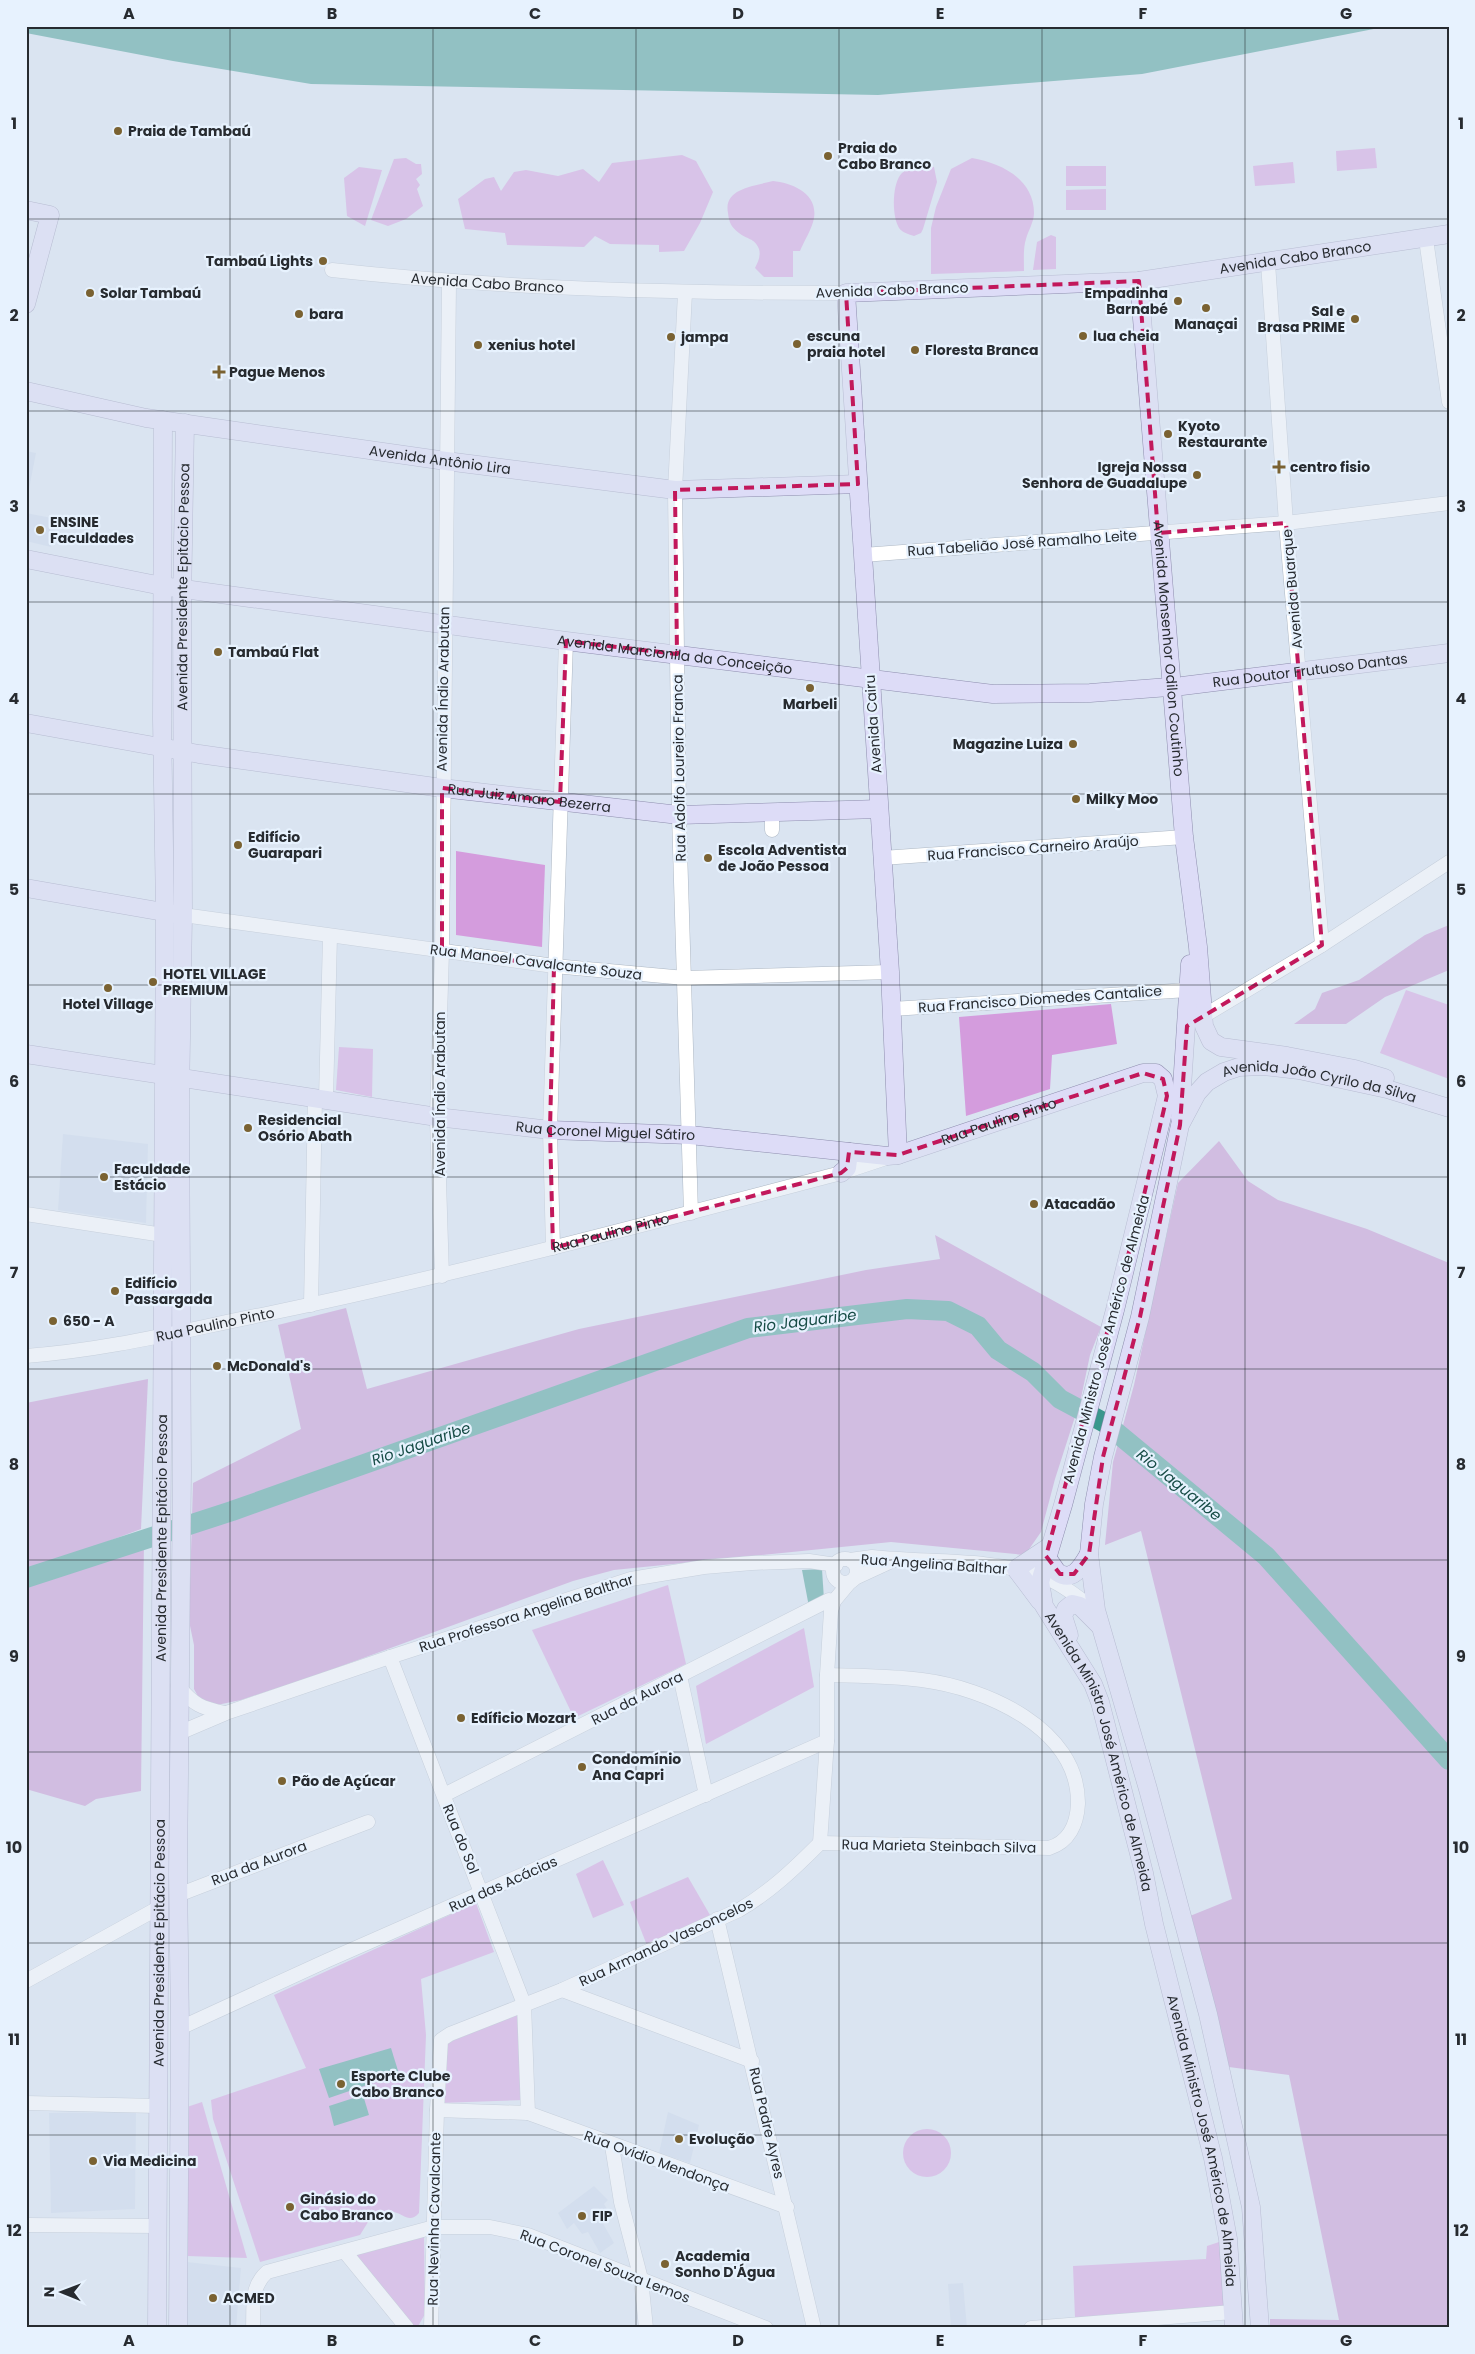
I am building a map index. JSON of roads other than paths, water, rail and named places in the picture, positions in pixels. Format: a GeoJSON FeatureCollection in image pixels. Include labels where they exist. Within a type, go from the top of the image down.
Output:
{"type":"FeatureCollection","features":[{"type":"Feature","properties":{"kind":"main road"},"geometry":{"type":"LineString","coordinates":[[26,210],[50,215],[26,304]]}},
{"type":"Feature","properties":{"kind":"main road","name":"Avenida Cabo Branco"},"geometry":{"type":"LineString","coordinates":[[846,293],[1139,281],[1268,263],[1449,234]]}},
{"type":"Feature","properties":{"kind":"main road","name":"Avenida Monsenhor Odilon Coutinho"},"geometry":{"type":"LineString","coordinates":[[1139,281],[1171,686],[1184,837],[1198,947],[1202,1017],[1207,1035],[1211,1041],[1221,1047]]}},
{"type":"Feature","properties":{"kind":"main road","name":"Avenida Cairu"},"geometry":{"type":"LineString","coordinates":[[846,293],[890,972],[898,1155]]}},
{"type":"Feature","properties":{"kind":"main road","name":"Avenida Antônio Lira"},"geometry":{"type":"LineString","coordinates":[[26,390],[163,420],[446,461],[675,490],[858,484]]}},
{"type":"Feature","properties":{"kind":"main road","name":"Avenida Presidente Epitácio Pessoa"},"geometry":{"type":"LineString","coordinates":[[163,420],[162,748],[165,913],[181,1333],[182,1472],[178,1686],[180,2028],[178,2328]]}},
{"type":"Feature","properties":{"kind":"main road","name":"Avenida Presidente Epitácio Pessoa"},"geometry":{"type":"LineString","coordinates":[[157,2328],[163,1235],[183,915],[182,589],[184,423]]}},
{"type":"Feature","properties":{"kind":"main road","name":"Avenida Marcionila da Conceição"},"geometry":{"type":"LineString","coordinates":[[26,559],[182,589],[566,642],[677,654],[870,680],[993,694],[1090,693],[1171,686]]}},
{"type":"Feature","properties":{"kind":"main road","name":"Rua Doutor Frutuoso Dantas"},"geometry":{"type":"LineString","coordinates":[[1171,686],[1449,653]]}},
{"type":"Feature","properties":{"kind":"main road"},"geometry":{"type":"LineString","coordinates":[[26,723],[182,751]]}},
{"type":"Feature","properties":{"kind":"main road","name":"Rua Juiz Amaro Bezerra"},"geometry":{"type":"LineString","coordinates":[[182,751],[442,788],[679,816],[772,821],[879,809]]}},
{"type":"Feature","properties":{"kind":"main road"},"geometry":{"type":"LineString","coordinates":[[26,888],[183,915]]}},
{"type":"Feature","properties":{"kind":"main road"},"geometry":{"type":"LineString","coordinates":[[1180,1125],[1192,911]]}},
{"type":"Feature","properties":{"kind":"main road","name":"Avenida João Cyrilo da Silva"},"geometry":{"type":"LineString","coordinates":[[1221,1047],[1287,1056],[1355,1069],[1449,1097]]}},
{"type":"Feature","properties":{"kind":"main road","name":"Rua Coronel Miguel Sátiro"},"geometry":{"type":"LineString","coordinates":[[26,1054],[437,1117],[550,1130],[690,1135],[887,1156],[898,1155]]}},
{"type":"Feature","properties":{"kind":"main road","name":"Avenida João Cyrilo da Silva"},"geometry":{"type":"LineString","coordinates":[[1197,1093],[1207,1082],[1224,1072],[1250,1065],[1299,1070],[1387,1089],[1449,1108]]}},
{"type":"Feature","properties":{"kind":"main road","name":"Rua Paulino Pinto"},"geometry":{"type":"LineString","coordinates":[[898,1155],[1143,1073],[1156,1073],[1163,1078],[1167,1096]]}},
{"type":"Feature","properties":{"kind":"main road","name":"Avenida Ministro José Américo de Almeida"},"geometry":{"type":"LineString","coordinates":[[1197,1093],[1180,1125],[1140,1316],[1103,1456],[1089,1554],[1098,1618],[1151,1798],[1208,2014],[1250,2207],[1260,2328]]}},
{"type":"Feature","properties":{"kind":"main road","name":"Avenida Ministro José Américo de Almeida"},"geometry":{"type":"LineString","coordinates":[[1167,1096],[1115,1310],[1078,1448],[1040,1576],[1040,1590],[1044,1606],[1085,1671],[1100,1702],[1144,1873],[1154,1924],[1213,2158],[1228,2239],[1234,2320]]}},
{"type":"Feature","properties":{"kind":"main road"},"geometry":{"type":"LineString","coordinates":[[841,1173],[847,1168],[849,1152]]}},
{"type":"Feature","properties":{"kind":"main road"},"geometry":{"type":"LineString","coordinates":[[1044,1606],[1016,1569],[1048,1551],[1057,1572],[1068,1575],[1078,1572],[1089,1554]]}},
{"type":"Feature","properties":{"kind":"main road"},"geometry":{"type":"LineString","coordinates":[[1085,1671],[1063,1616],[1068,1607],[1076,1604],[1098,1618]]}},
{"type":"Feature","properties":{"kind":"street"},"geometry":{"type":"LineString","coordinates":[[1426,239],[1449,402]]}},
{"type":"Feature","properties":{"kind":"street","name":"Avenida Buarque"},"geometry":{"type":"LineString","coordinates":[[1268,263],[1286,523],[1322,945]]}},
{"type":"Feature","properties":{"kind":"street","name":"Avenida Cabo Branco"},"geometry":{"type":"LineString","coordinates":[[332,270],[449,282],[685,293],[846,293]]}},
{"type":"Feature","properties":{"kind":"street","name":"Avenida Índio Arabutan"},"geometry":{"type":"LineString","coordinates":[[442,1276],[437,1117],[442,951],[442,788],[449,282]]}},
{"type":"Feature","properties":{"kind":"street","name":"Rua Adolfo Loureiro Franca"},"geometry":{"type":"LineString","coordinates":[[685,293],[675,490],[679,816],[692,1212]]}},
{"type":"Feature","properties":{"kind":"street","name":"Rua Tabelião José Ramalho Leite"},"geometry":{"type":"LineString","coordinates":[[863,555],[1286,523],[1449,503]]}},
{"type":"Feature","properties":{"kind":"street"},"geometry":{"type":"LineString","coordinates":[[554,1248],[550,1130],[566,642]]}},
{"type":"Feature","properties":{"kind":"street","name":"Rua Francisco Carneiro Araújo"},"geometry":{"type":"LineString","coordinates":[[882,858],[1184,837]]}},
{"type":"Feature","properties":{"kind":"street"},"geometry":{"type":"LineString","coordinates":[[1202,1017],[1322,945],[1449,862]]}},
{"type":"Feature","properties":{"kind":"street","name":"Rua Manoel Cavalcante Souza"},"geometry":{"type":"LineString","coordinates":[[183,915],[554,966],[685,978],[890,972]]}},
{"type":"Feature","properties":{"kind":"street"},"geometry":{"type":"LineString","coordinates":[[311,1305],[330,936]]}},
{"type":"Feature","properties":{"kind":"street","name":"Rua Francisco Diomedes Cantalice"},"geometry":{"type":"LineString","coordinates":[[892,1009],[1188,990]]}},
{"type":"Feature","properties":{"kind":"street","name":"Rua Paulino Pinto"},"geometry":{"type":"LineString","coordinates":[[26,1356],[108,1348],[162,1338],[442,1276],[841,1173],[898,1155]]}},
{"type":"Feature","properties":{"kind":"street"},"geometry":{"type":"LineString","coordinates":[[26,1214],[163,1235]]}},
{"type":"Feature","properties":{"kind":"street","name":"Rua Angelina Balthar"},"geometry":{"type":"LineString","coordinates":[[850,1560],[872,1557],[1016,1569],[1040,1576],[1065,1587],[1098,1618]]}},
{"type":"Feature","properties":{"kind":"street"},"geometry":{"type":"LineString","coordinates":[[820,1843],[827,1741],[830,1586],[835,1569],[842,1560],[850,1560],[856,1566],[852,1580]]}},
{"type":"Feature","properties":{"kind":"street"},"geometry":{"type":"LineString","coordinates":[[831,1604],[852,1580],[894,1560]]}},
{"type":"Feature","properties":{"kind":"street","name":"Rua Professora Angelina Balthar"},"geometry":{"type":"LineString","coordinates":[[226,1713],[390,1657],[630,1579],[704,1567],[752,1563],[809,1561],[835,1569]]}},
{"type":"Feature","properties":{"kind":"street"},"geometry":{"type":"LineString","coordinates":[[835,1569],[837,1580],[852,1580]]}},
{"type":"Feature","properties":{"kind":"street","name":"Rua da Aurora"},"geometry":{"type":"LineString","coordinates":[[444,1795],[680,1676],[831,1604]]}},
{"type":"Feature","properties":{"kind":"street","name":"Rua do Sol"},"geometry":{"type":"LineString","coordinates":[[390,1657],[483,1892],[524,2004],[528,2113]]}},
{"type":"Feature","properties":{"kind":"street","name":"Rua Marieta Steinbach Silva"},"geometry":{"type":"LineString","coordinates":[[820,1843],[1049,1848],[1062,1843],[1069,1836],[1077,1817],[1078,1802],[1069,1763],[1057,1744],[1040,1726],[1017,1713],[970,1691],[946,1684],[907,1679],[827,1675]]}},
{"type":"Feature","properties":{"kind":"street"},"geometry":{"type":"LineString","coordinates":[[680,1676],[706,1795]]}},
{"type":"Feature","properties":{"kind":"street"},"geometry":{"type":"LineString","coordinates":[[178,1686],[201,1708],[226,1713]]}},
{"type":"Feature","properties":{"kind":"street"},"geometry":{"type":"LineString","coordinates":[[179,1733],[226,1713]]}},
{"type":"Feature","properties":{"kind":"street","name":"Rua das Acácias"},"geometry":{"type":"LineString","coordinates":[[180,2028],[827,1741]]}},
{"type":"Feature","properties":{"kind":"street","name":"Rua da Aurora"},"geometry":{"type":"LineString","coordinates":[[178,1895],[368,1822]]}},
{"type":"Feature","properties":{"kind":"street","name":"Rua Armando Vasconcelos"},"geometry":{"type":"LineString","coordinates":[[436,2110],[441,2040],[450,2034],[562,1990],[759,1899],[820,1843]]}},
{"type":"Feature","properties":{"kind":"street"},"geometry":{"type":"LineString","coordinates":[[26,1981],[160,1907]]}},
{"type":"Feature","properties":{"kind":"street","name":"Rua Padre Ayres"},"geometry":{"type":"LineString","coordinates":[[718,1919],[814,2328]]}},
{"type":"Feature","properties":{"kind":"street"},"geometry":{"type":"LineString","coordinates":[[562,1990],[752,2061]]}},
{"type":"Feature","properties":{"kind":"street"},"geometry":{"type":"LineString","coordinates":[[26,2103],[158,2106]]}},
{"type":"Feature","properties":{"kind":"street","name":"Rua Ovídio Mendonça"},"geometry":{"type":"LineString","coordinates":[[436,2110],[528,2113],[612,2146],[787,2207]]}},
{"type":"Feature","properties":{"kind":"street","name":"Rua Nevinha Cavalcante"},"geometry":{"type":"LineString","coordinates":[[431,2328],[436,2110]]}},
{"type":"Feature","properties":{"kind":"street"},"geometry":{"type":"LineString","coordinates":[[612,2146],[622,2202],[641,2279],[646,2328]]}},
{"type":"Feature","properties":{"kind":"street"},"geometry":{"type":"LineString","coordinates":[[26,2225],[159,2226]]}},
{"type":"Feature","properties":{"kind":"street","name":"Rua Coronel Souza Lemos"},"geometry":{"type":"LineString","coordinates":[[253,2328],[255,2287],[258,2280],[266,2272],[434,2227],[506,2229],[528,2235],[766,2328]]}},
{"type":"Feature","properties":{"kind":"street"},"geometry":{"type":"LineString","coordinates":[[345,2252],[408,2328]]}},
{"type":"Feature","properties":{"kind":"street"},"geometry":{"type":"LineString","coordinates":[[1038,2327],[1234,2320]]}},
{"type":"Feature","properties":{"kind":"waterway","name":"Rio Jaguaribe"},"geometry":{"type":"LineString","coordinates":[[26,1578],[232,1511],[748,1328],[907,1309],[948,1311],[978,1326],[998,1350],[1033,1372],[1060,1399],[1105,1423],[1266,1556],[1449,1760]]}},
{"type":"Feature","properties":{"kind":"place","name":"Praia de Tambaú"},"geometry":{"type":"Point","coordinates":[118,131]}},
{"type":"Feature","properties":{"kind":"place","name":"Praia do Cabo Branco"},"geometry":{"type":"Point","coordinates":[828,156]}},
{"type":"Feature","properties":{"kind":"place","name":"Tambaú Lights"},"geometry":{"type":"Point","coordinates":[323,261]}},
{"type":"Feature","properties":{"kind":"place","name":"Solar Tambaú"},"geometry":{"type":"Point","coordinates":[90,293]}},
{"type":"Feature","properties":{"kind":"place","name":"Empadinha Barnabé"},"geometry":{"type":"Point","coordinates":[1178,301]}},
{"type":"Feature","properties":{"kind":"place","name":"Manaçai"},"geometry":{"type":"Point","coordinates":[1206,308]}},
{"type":"Feature","properties":{"kind":"place","name":"bara"},"geometry":{"type":"Point","coordinates":[299,314]}},
{"type":"Feature","properties":{"kind":"place","name":"Sal e Brasa PRIME"},"geometry":{"type":"Point","coordinates":[1355,319]}},
{"type":"Feature","properties":{"kind":"place","name":"lua cheia"},"geometry":{"type":"Point","coordinates":[1083,336]}},
{"type":"Feature","properties":{"kind":"place","name":"jampa"},"geometry":{"type":"Point","coordinates":[671,337]}},
{"type":"Feature","properties":{"kind":"place","name":"escuna praia hotel"},"geometry":{"type":"Point","coordinates":[797,344]}},
{"type":"Feature","properties":{"kind":"place","name":"xenius hotel"},"geometry":{"type":"Point","coordinates":[478,345]}},
{"type":"Feature","properties":{"kind":"place","name":"Floresta Branca"},"geometry":{"type":"Point","coordinates":[915,350]}},
{"type":"Feature","properties":{"kind":"place","name":"Pague Menos"},"geometry":{"type":"Point","coordinates":[219,372]}},
{"type":"Feature","properties":{"kind":"place","name":"Kyoto Restaurante"},"geometry":{"type":"Point","coordinates":[1168,434]}},
{"type":"Feature","properties":{"kind":"place","name":"centro fisio"},"geometry":{"type":"Point","coordinates":[1279,467]}},
{"type":"Feature","properties":{"kind":"place","name":"Igreja Nossa Senhora de Guadalupe"},"geometry":{"type":"Point","coordinates":[1197,475]}},
{"type":"Feature","properties":{"kind":"place","name":"ENSINE Faculdades"},"geometry":{"type":"Point","coordinates":[40,530]}},
{"type":"Feature","properties":{"kind":"place","name":"Tambaú Flat"},"geometry":{"type":"Point","coordinates":[218,652]}},
{"type":"Feature","properties":{"kind":"place","name":"Marbeli"},"geometry":{"type":"Point","coordinates":[810,688]}},
{"type":"Feature","properties":{"kind":"place","name":"Magazine Luiza"},"geometry":{"type":"Point","coordinates":[1073,744]}},
{"type":"Feature","properties":{"kind":"place","name":"Milky Moo"},"geometry":{"type":"Point","coordinates":[1076,799]}},
{"type":"Feature","properties":{"kind":"place","name":"Edifício Guarapari"},"geometry":{"type":"Point","coordinates":[238,845]}},
{"type":"Feature","properties":{"kind":"place","name":"Escola Adventista de João Pessoa"},"geometry":{"type":"Point","coordinates":[708,858]}},
{"type":"Feature","properties":{"kind":"place","name":"HOTEL VILLAGE PREMIUM"},"geometry":{"type":"Point","coordinates":[153,982]}},
{"type":"Feature","properties":{"kind":"place","name":"Hotel Village"},"geometry":{"type":"Point","coordinates":[108,988]}},
{"type":"Feature","properties":{"kind":"place","name":"Residencial Osório Abath"},"geometry":{"type":"Point","coordinates":[248,1128]}},
{"type":"Feature","properties":{"kind":"place","name":"Faculdade Estácio"},"geometry":{"type":"Point","coordinates":[104,1177]}},
{"type":"Feature","properties":{"kind":"place","name":"Atacadão"},"geometry":{"type":"Point","coordinates":[1034,1204]}},
{"type":"Feature","properties":{"kind":"place","name":"Edifício Passargada"},"geometry":{"type":"Point","coordinates":[115,1291]}},
{"type":"Feature","properties":{"kind":"place","name":"650 - A"},"geometry":{"type":"Point","coordinates":[53,1321]}},
{"type":"Feature","properties":{"kind":"place","name":"McDonald's"},"geometry":{"type":"Point","coordinates":[217,1366]}},
{"type":"Feature","properties":{"kind":"place","name":"Edíficio Mozart"},"geometry":{"type":"Point","coordinates":[461,1718]}},
{"type":"Feature","properties":{"kind":"place","name":"Condomínio Ana Capri"},"geometry":{"type":"Point","coordinates":[582,1767]}},
{"type":"Feature","properties":{"kind":"place","name":"Pão de Açúcar"},"geometry":{"type":"Point","coordinates":[282,1781]}},
{"type":"Feature","properties":{"kind":"place","name":"Esporte Clube Cabo Branco"},"geometry":{"type":"Point","coordinates":[341,2084]}},
{"type":"Feature","properties":{"kind":"place","name":"Evolução"},"geometry":{"type":"Point","coordinates":[679,2139]}},
{"type":"Feature","properties":{"kind":"place","name":"Via Medicina"},"geometry":{"type":"Point","coordinates":[93,2161]}},
{"type":"Feature","properties":{"kind":"place","name":"Ginásio do Cabo Branco"},"geometry":{"type":"Point","coordinates":[290,2207]}},
{"type":"Feature","properties":{"kind":"place","name":"FIP"},"geometry":{"type":"Point","coordinates":[582,2216]}},
{"type":"Feature","properties":{"kind":"place","name":"Academia Sonho D'Água"},"geometry":{"type":"Point","coordinates":[665,2264]}},
{"type":"Feature","properties":{"kind":"place","name":"ACMED"},"geometry":{"type":"Point","coordinates":[213,2298]}}]}
